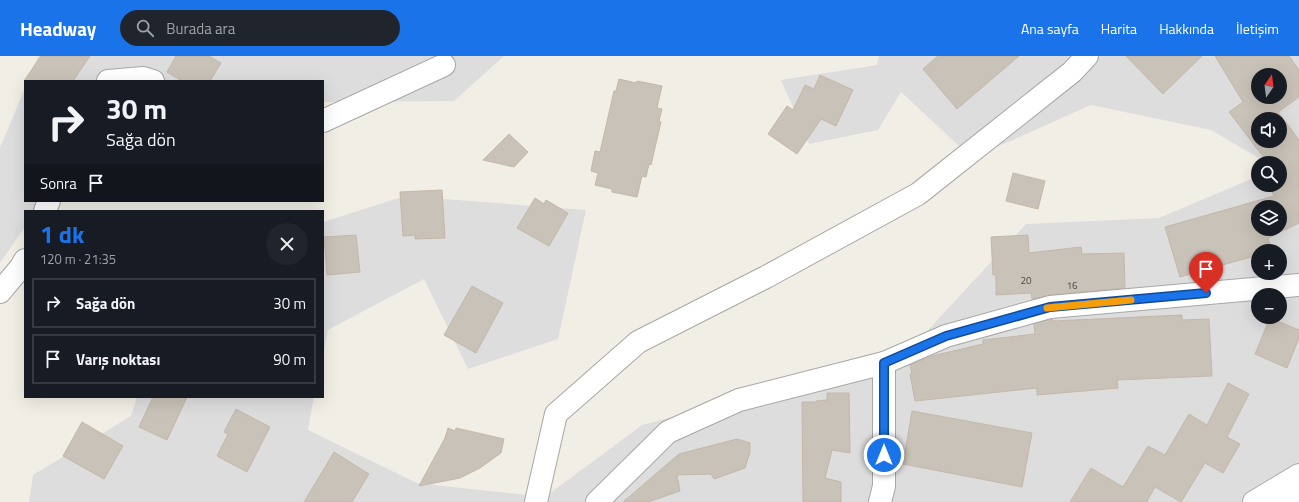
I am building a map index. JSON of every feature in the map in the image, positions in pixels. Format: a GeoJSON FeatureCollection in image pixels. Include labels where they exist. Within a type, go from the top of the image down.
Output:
{"type":"FeatureCollection","features":[{"type":"Feature","properties":{"kind":"street"},"geometry":{"type":"LineString","coordinates":[[536,502],[556,414],[638,342],[766,277],[918,194],[1072,72],[1087,56]]}},
{"type":"Feature","properties":{"kind":"street"},"geometry":{"type":"LineString","coordinates":[[324,121],[444,64]]}},
{"type":"Feature","properties":{"kind":"street"},"geometry":{"type":"LineString","coordinates":[[120,80],[143,78],[150,80]]}},
{"type":"Feature","properties":{"kind":"street"},"geometry":{"type":"LineString","coordinates":[[0,292],[24,262]]}},
{"type":"Feature","properties":{"kind":"street"},"geometry":{"type":"LineString","coordinates":[[597,502],[668,432],[739,400],[884,363],[946,336],[1050,307],[1299,285]]}},
{"type":"Feature","properties":{"kind":"street"},"geometry":{"type":"LineString","coordinates":[[880,502],[884,486],[884,363]]}},
{"type":"Feature","properties":{"kind":"street"},"geometry":{"type":"LineString","coordinates":[[1260,498],[1299,475]]}},
{"type":"Feature","properties":{"kind":"street"},"geometry":{"type":"LineString","coordinates":[[1260,498],[1299,499]]}},
{"type":"Feature","properties":{"kind":"shaded area"},"geometry":{"type":"Polygon","coordinates":[[[38,56],[504,56],[454,101],[324,102],[324,80],[28,80],[38,56]]]}},
{"type":"Feature","properties":{"kind":"shaded area"},"geometry":{"type":"Polygon","coordinates":[[[879,56],[1299,56],[1299,502],[29,502],[33,475],[131,416],[137,398],[314,398],[308,430],[417,483],[545,497],[642,425],[905,355],[1026,224],[1159,218],[1251,179],[1251,192],[1287,192],[1287,156],[1255,156],[1211,130],[1091,105],[972,158],[901,92],[878,130],[809,144],[781,80],[877,65],[879,56]]]}},
{"type":"Feature","properties":{"kind":"shaded area"},"geometry":{"type":"Polygon","coordinates":[[[24,90],[24,202],[42,202],[37,210],[24,210],[24,228],[0,263],[0,148],[24,90]]]}},
{"type":"Feature","properties":{"kind":"shaded area"},"geometry":{"type":"Polygon","coordinates":[[[405,196],[586,210],[558,339],[468,369],[424,279],[328,330],[324,351],[324,222],[405,196]]]}},
{"type":"Feature","properties":{"kind":"building"},"geometry":{"type":"Polygon","coordinates":[[[41,56],[90,56],[74,80],[25,80],[41,56]]]}},
{"type":"Feature","properties":{"kind":"building"},"geometry":{"type":"Polygon","coordinates":[[[176,56],[209,56],[221,63],[211,80],[180,80],[167,72],[176,56]]]}},
{"type":"Feature","properties":{"kind":"building"},"geometry":{"type":"Polygon","coordinates":[[[938,56],[1019,56],[957,109],[923,69],[938,56]]]}},
{"type":"Feature","properties":{"kind":"building"},"geometry":{"type":"Polygon","coordinates":[[[1126,56],[1202,56],[1163,94],[1126,56]]]}},
{"type":"Feature","properties":{"kind":"building"},"geometry":{"type":"Polygon","coordinates":[[[1215,56],[1289,56],[1299,70],[1299,97],[1278,112],[1251,112],[1251,141],[1229,112],[1243,102],[1215,56]]]}},
{"type":"Feature","properties":{"kind":"building"},"geometry":{"type":"Polygon","coordinates":[[[820,75],[853,90],[836,126],[821,119],[797,154],[768,134],[787,106],[793,110],[805,85],[814,89],[820,75]]]}},
{"type":"Feature","properties":{"kind":"building"},"geometry":{"type":"Polygon","coordinates":[[[619,79],[636,83],[637,81],[662,86],[657,108],[662,109],[659,121],[661,122],[651,165],[649,164],[646,177],[642,176],[637,197],[612,192],[612,189],[595,185],[598,173],[591,171],[595,151],[600,152],[614,91],[616,91],[619,79]]]}},
{"type":"Feature","properties":{"kind":"building"},"geometry":{"type":"Polygon","coordinates":[[[1287,124],[1299,140],[1299,223],[1287,229],[1287,200],[1260,200],[1274,196],[1272,192],[1287,192],[1287,156],[1263,156],[1257,148],[1287,148],[1287,124]]]}},
{"type":"Feature","properties":{"kind":"building"},"geometry":{"type":"Polygon","coordinates":[[[509,134],[528,152],[514,167],[483,160],[509,134]]]}},
{"type":"Feature","properties":{"kind":"building"},"geometry":{"type":"Polygon","coordinates":[[[1013,173],[1045,181],[1038,209],[1006,201],[1013,173]]]}},
{"type":"Feature","properties":{"kind":"building"},"geometry":{"type":"Polygon","coordinates":[[[442,190],[445,238],[415,239],[415,235],[403,236],[400,192],[442,190]]]}},
{"type":"Feature","properties":{"kind":"building"},"geometry":{"type":"Polygon","coordinates":[[[535,198],[544,204],[546,200],[568,213],[549,246],[517,228],[535,198]]]}},
{"type":"Feature","properties":{"kind":"building"},"geometry":{"type":"Polygon","coordinates":[[[1251,203],[1251,236],[1272,236],[1268,238],[1270,244],[1251,244],[1251,257],[1180,277],[1165,227],[1251,203]]]}},
{"type":"Feature","properties":{"kind":"building"},"geometry":{"type":"Polygon","coordinates":[[[356,235],[360,272],[327,275],[324,237],[356,235]]]}},
{"type":"Feature","properties":{"kind":"building"},"geometry":{"type":"Polygon","coordinates":[[[1028,235],[1029,253],[1081,247],[1082,254],[1124,253],[1125,288],[1049,295],[1032,299],[1031,293],[996,295],[996,275],[993,275],[991,237],[1028,235]]]}},
{"type":"Feature","properties":{"kind":"building"},"geometry":{"type":"Polygon","coordinates":[[[472,286],[503,303],[476,353],[444,335],[472,286]]]}},
{"type":"Feature","properties":{"kind":"building"},"geometry":{"type":"Polygon","coordinates":[[[1182,315],[1182,320],[1209,319],[1212,376],[1117,380],[1118,388],[1037,395],[1037,388],[915,401],[910,374],[912,374],[910,365],[932,356],[983,344],[983,340],[1035,334],[1034,324],[1052,319],[1053,321],[1182,315]]]}},
{"type":"Feature","properties":{"kind":"building"},"geometry":{"type":"Polygon","coordinates":[[[1268,324],[1284,324],[1299,330],[1299,338],[1287,368],[1255,354],[1268,324]]]}},
{"type":"Feature","properties":{"kind":"building"},"geometry":{"type":"Polygon","coordinates":[[[1228,383],[1249,394],[1227,437],[1240,444],[1223,473],[1205,463],[1181,502],[1155,487],[1147,501],[1148,502],[1070,502],[1091,468],[1123,487],[1148,446],[1165,455],[1189,414],[1207,425],[1228,383]]]}},
{"type":"Feature","properties":{"kind":"building"},"geometry":{"type":"Polygon","coordinates":[[[827,393],[849,393],[850,453],[832,450],[825,478],[841,482],[841,502],[803,502],[802,402],[827,400],[827,393]]]}},
{"type":"Feature","properties":{"kind":"building"},"geometry":{"type":"Polygon","coordinates":[[[153,398],[187,398],[167,440],[139,427],[153,398]]]}},
{"type":"Feature","properties":{"kind":"building"},"geometry":{"type":"Polygon","coordinates":[[[236,409],[270,427],[247,472],[217,456],[228,434],[224,432],[236,409]]]}},
{"type":"Feature","properties":{"kind":"building"},"geometry":{"type":"Polygon","coordinates":[[[912,411],[1032,433],[1022,487],[903,464],[912,411]]]}},
{"type":"Feature","properties":{"kind":"building"},"geometry":{"type":"Polygon","coordinates":[[[82,422],[123,446],[104,479],[63,456],[82,422]]]}},
{"type":"Feature","properties":{"kind":"building"},"geometry":{"type":"Polygon","coordinates":[[[448,428],[455,431],[456,428],[504,439],[501,453],[480,468],[460,478],[419,486],[445,438],[448,428]]]}},
{"type":"Feature","properties":{"kind":"building"},"geometry":{"type":"Polygon","coordinates":[[[737,439],[750,443],[750,452],[745,468],[714,479],[711,474],[677,475],[680,491],[648,502],[623,502],[679,454],[737,439]]]}},
{"type":"Feature","properties":{"kind":"building"},"geometry":{"type":"Polygon","coordinates":[[[334,452],[369,474],[352,502],[304,502],[334,452]]]}},
{"type":"Feature","properties":{"kind":"slow traffic"},"geometry":{"type":"LineString","coordinates":[[1047,308],[1131,300]]}},
{"type":"Feature","properties":{"kind":"route"},"geometry":{"type":"LineString","coordinates":[[884,455],[884,363],[946,336],[1050,307],[1206,293]]}}]}
